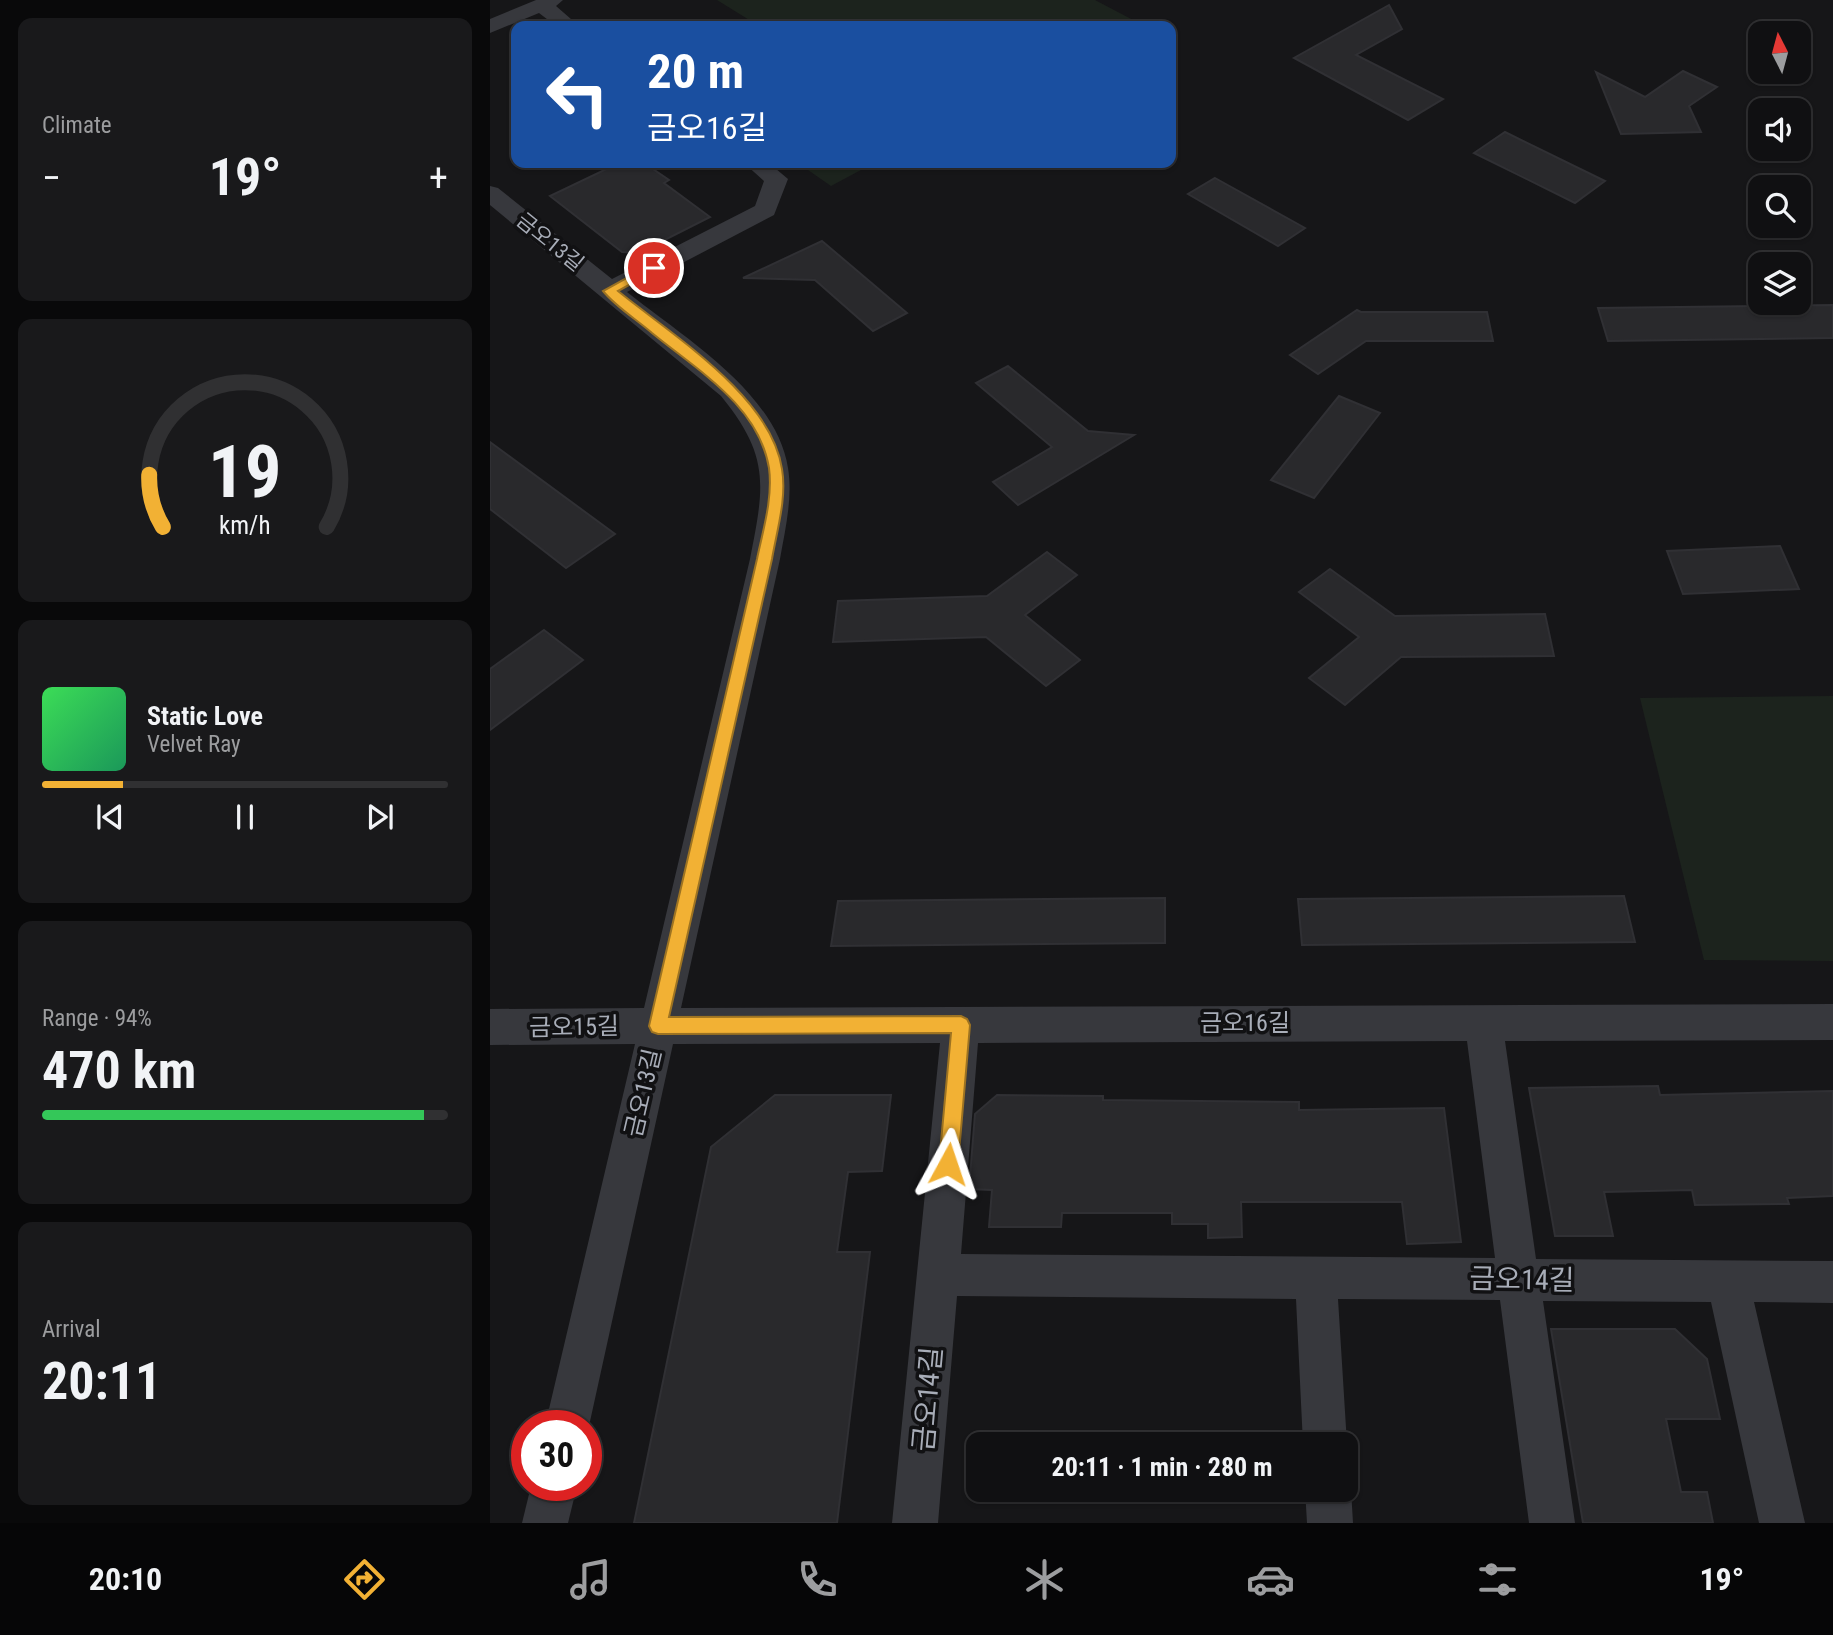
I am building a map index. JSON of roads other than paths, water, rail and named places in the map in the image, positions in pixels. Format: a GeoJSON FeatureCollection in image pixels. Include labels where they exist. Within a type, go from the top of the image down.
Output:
{"type":"FeatureCollection","features":[{"type":"Feature","properties":{"kind":"street"},"geometry":{"type":"LineString","coordinates":[[490,27],[547,3],[564,21]]}},
{"type":"Feature","properties":{"kind":"street"},"geometry":{"type":"LineString","coordinates":[[609,291],[766,210],[776,179],[762,168]]}},
{"type":"Feature","properties":{"kind":"street","name":"금오13길"},"geometry":{"type":"LineString","coordinates":[[490,193],[731,390],[752,414],[768,442],[776,470],[775,500],[765,559],[571,1410]]}},
{"type":"Feature","properties":{"kind":"street"},"geometry":{"type":"LineString","coordinates":[[1483,1022],[1516,1279],[1552,1523]]}},
{"type":"Feature","properties":{"kind":"street","name":"금오16길"},"geometry":{"type":"LineString","coordinates":[[658,1026],[1833,1022]]}},
{"type":"Feature","properties":{"kind":"street","name":"금오14길"},"geometry":{"type":"LineString","coordinates":[[915,1523],[961,1025]]}},
{"type":"Feature","properties":{"kind":"street","name":"금오15길"},"geometry":{"type":"LineString","coordinates":[[490,1027],[658,1026]]}},
{"type":"Feature","properties":{"kind":"street","name":"금오14길"},"geometry":{"type":"LineString","coordinates":[[938,1275],[1833,1282]]}},
{"type":"Feature","properties":{"kind":"street"},"geometry":{"type":"LineString","coordinates":[[1316,1277],[1324,1432]]}},
{"type":"Feature","properties":{"kind":"street"},"geometry":{"type":"LineString","coordinates":[[1728,1281],[1782,1523]]}},
{"type":"Feature","properties":{"kind":"street"},"geometry":{"type":"LineString","coordinates":[[545,1523],[550,1501]]}},
{"type":"Feature","properties":{"kind":"street"},"geometry":{"type":"LineString","coordinates":[[1329,1502],[1330,1523]]}}]}
